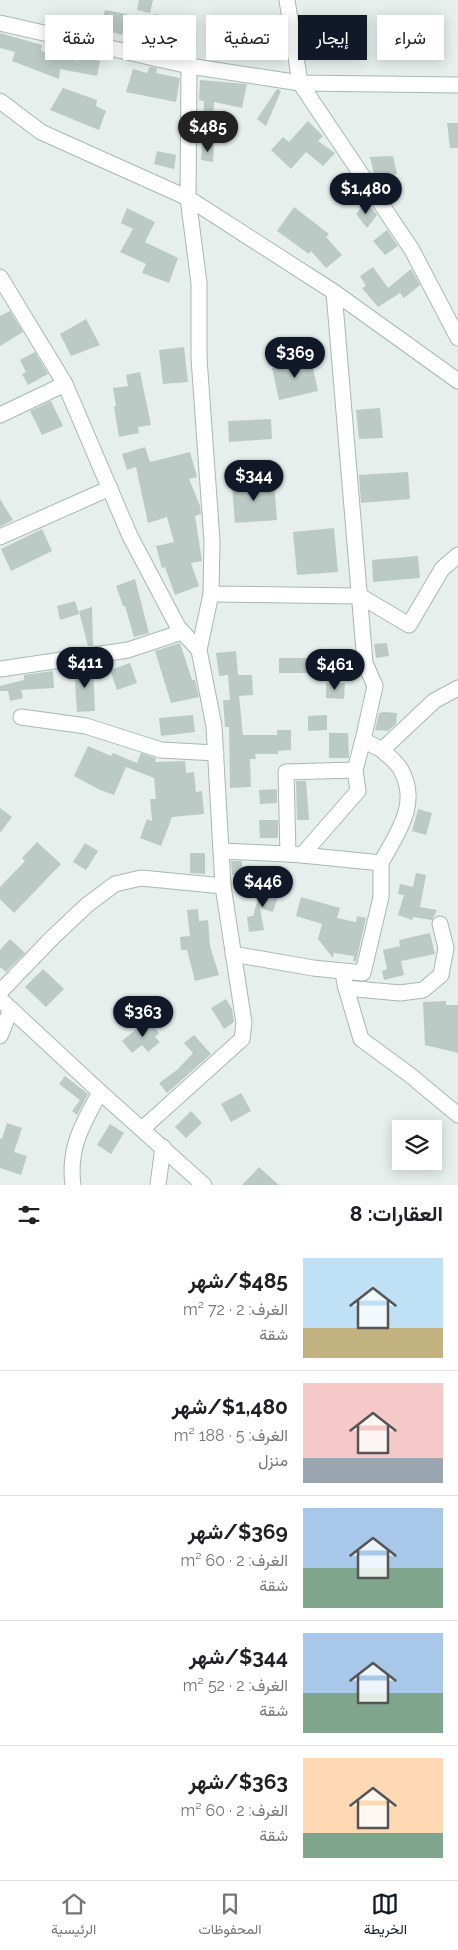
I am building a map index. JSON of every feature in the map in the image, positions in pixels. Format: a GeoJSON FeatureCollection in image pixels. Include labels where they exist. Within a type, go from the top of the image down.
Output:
{"type":"FeatureCollection","features":[{"type":"Feature","properties":{"kind":"street"},"geometry":{"type":"LineString","coordinates":[[286,0],[300,84],[412,250],[458,338]]}},
{"type":"Feature","properties":{"kind":"street"},"geometry":{"type":"LineString","coordinates":[[0,23],[189,66],[300,84],[458,85]]}},
{"type":"Feature","properties":{"kind":"street"},"geometry":{"type":"LineString","coordinates":[[142,1129],[242,1039],[244,1023],[223,886],[214,726],[199,650],[211,594],[212,541],[200,358],[199,283],[188,198],[189,66]]}},
{"type":"Feature","properties":{"kind":"street"},"geometry":{"type":"LineString","coordinates":[[0,101],[41,132],[188,198],[334,292],[458,381]]}},
{"type":"Feature","properties":{"kind":"street"},"geometry":{"type":"LineString","coordinates":[[0,277],[6,301],[66,384],[130,536],[182,632],[199,650]]}},
{"type":"Feature","properties":{"kind":"street"},"geometry":{"type":"LineString","coordinates":[[295,855],[358,791],[355,770],[375,686],[365,663],[334,292]]}},
{"type":"Feature","properties":{"kind":"street"},"geometry":{"type":"LineString","coordinates":[[0,415],[66,384]]}},
{"type":"Feature","properties":{"kind":"street"},"geometry":{"type":"LineString","coordinates":[[0,536],[110,488]]}},
{"type":"Feature","properties":{"kind":"street"},"geometry":{"type":"LineString","coordinates":[[211,594],[360,596],[409,625],[442,569],[458,554]]}},
{"type":"Feature","properties":{"kind":"street"},"geometry":{"type":"LineString","coordinates":[[0,668],[128,650],[182,632]]}},
{"type":"Feature","properties":{"kind":"street"},"geometry":{"type":"LineString","coordinates":[[382,750],[434,701],[458,688]]}},
{"type":"Feature","properties":{"kind":"street"},"geometry":{"type":"LineString","coordinates":[[21,717],[86,726],[161,750],[216,753]]}},
{"type":"Feature","properties":{"kind":"street"},"geometry":{"type":"LineString","coordinates":[[234,954],[313,968],[363,972],[381,897],[381,863],[408,814],[410,792],[401,768],[382,750],[362,740]]}},
{"type":"Feature","properties":{"kind":"street"},"geometry":{"type":"LineString","coordinates":[[295,855],[286,772],[355,770]]}},
{"type":"Feature","properties":{"kind":"street"},"geometry":{"type":"LineString","coordinates":[[221,851],[295,855],[381,863]]}},
{"type":"Feature","properties":{"kind":"street"},"geometry":{"type":"LineString","coordinates":[[0,992],[87,905],[115,884],[141,878],[223,886]]}},
{"type":"Feature","properties":{"kind":"street"},"geometry":{"type":"LineString","coordinates":[[346,988],[400,993],[423,990],[441,975],[446,948],[440,924]]}},
{"type":"Feature","properties":{"kind":"street"},"geometry":{"type":"LineString","coordinates":[[342,970],[360,1039],[410,1075],[458,1115]]}},
{"type":"Feature","properties":{"kind":"street"},"geometry":{"type":"LineString","coordinates":[[0,1036],[5,1004]]}},
{"type":"Feature","properties":{"kind":"street"},"geometry":{"type":"LineString","coordinates":[[5,1004],[204,1185]]}},
{"type":"Feature","properties":{"kind":"street"},"geometry":{"type":"LineString","coordinates":[[72,1185],[71,1172],[74,1144],[100,1092]]}},
{"type":"Feature","properties":{"kind":"street"},"geometry":{"type":"LineString","coordinates":[[158,1185],[163,1147]]}},
{"type":"Feature","properties":{"kind":"building"},"geometry":{"type":"Polygon","coordinates":[[[139,0],[153,0],[150,13],[137,10],[139,0]]]}},
{"type":"Feature","properties":{"kind":"building"},"geometry":{"type":"Polygon","coordinates":[[[105,10],[127,14],[123,15],[122,35],[113,33],[113,15],[104,15],[105,10]]]}},
{"type":"Feature","properties":{"kind":"building"},"geometry":{"type":"Polygon","coordinates":[[[0,33],[42,45],[41,51],[45,52],[45,60],[100,61],[97,76],[60,69],[59,79],[12,61],[15,52],[0,48],[0,33]]]}},
{"type":"Feature","properties":{"kind":"building"},"geometry":{"type":"Polygon","coordinates":[[[150,67],[157,68],[156,73],[180,78],[176,102],[126,92],[133,69],[147,73],[150,67]]]}},
{"type":"Feature","properties":{"kind":"building"},"geometry":{"type":"Polygon","coordinates":[[[200,80],[247,84],[242,108],[214,102],[213,131],[203,129],[204,101],[199,100],[200,80]]]}},
{"type":"Feature","properties":{"kind":"building"},"geometry":{"type":"Polygon","coordinates":[[[63,88],[97,100],[96,106],[106,111],[99,130],[50,110],[63,88]]]}},
{"type":"Feature","properties":{"kind":"building"},"geometry":{"type":"Polygon","coordinates":[[[277,89],[281,91],[266,126],[257,119],[277,89]]]}},
{"type":"Feature","properties":{"kind":"building"},"geometry":{"type":"Polygon","coordinates":[[[308,121],[323,136],[318,141],[335,153],[323,166],[306,152],[291,169],[271,150],[283,137],[289,142],[308,121]]]}},
{"type":"Feature","properties":{"kind":"building"},"geometry":{"type":"Polygon","coordinates":[[[447,123],[458,123],[458,148],[450,148],[447,123]]]}},
{"type":"Feature","properties":{"kind":"building"},"geometry":{"type":"Polygon","coordinates":[[[202,145],[214,145],[213,162],[201,160],[202,145]]]}},
{"type":"Feature","properties":{"kind":"building"},"geometry":{"type":"Polygon","coordinates":[[[157,151],[176,155],[174,169],[154,164],[157,151]]]}},
{"type":"Feature","properties":{"kind":"building"},"geometry":{"type":"Polygon","coordinates":[[[393,156],[397,174],[375,178],[370,157],[393,156]]]}},
{"type":"Feature","properties":{"kind":"building"},"geometry":{"type":"Polygon","coordinates":[[[366,201],[377,215],[367,228],[356,214],[366,201]]]}},
{"type":"Feature","properties":{"kind":"building"},"geometry":{"type":"Polygon","coordinates":[[[294,207],[329,234],[326,237],[342,255],[326,268],[311,251],[309,254],[277,231],[294,207]]]}},
{"type":"Feature","properties":{"kind":"building"},"geometry":{"type":"Polygon","coordinates":[[[127,208],[155,222],[145,242],[178,258],[169,283],[142,273],[146,264],[120,252],[133,229],[121,223],[127,208]]]}},
{"type":"Feature","properties":{"kind":"building"},"geometry":{"type":"Polygon","coordinates":[[[387,230],[398,246],[385,255],[373,241],[387,230]]]}},
{"type":"Feature","properties":{"kind":"building"},"geometry":{"type":"Polygon","coordinates":[[[373,267],[388,288],[411,269],[420,285],[404,298],[400,293],[378,307],[362,288],[366,286],[360,276],[373,267]]]}},
{"type":"Feature","properties":{"kind":"building"},"geometry":{"type":"Polygon","coordinates":[[[10,311],[23,332],[0,346],[0,316],[10,311]]]}},
{"type":"Feature","properties":{"kind":"building"},"geometry":{"type":"Polygon","coordinates":[[[86,319],[100,345],[71,356],[60,334],[86,319]]]}},
{"type":"Feature","properties":{"kind":"building"},"geometry":{"type":"Polygon","coordinates":[[[184,347],[188,382],[163,384],[159,350],[184,347]]]}},
{"type":"Feature","properties":{"kind":"building"},"geometry":{"type":"Polygon","coordinates":[[[35,352],[48,374],[28,385],[22,374],[26,372],[20,360],[35,352]]]}},
{"type":"Feature","properties":{"kind":"building"},"geometry":{"type":"Polygon","coordinates":[[[311,359],[318,391],[279,400],[272,368],[311,359]]]}},
{"type":"Feature","properties":{"kind":"building"},"geometry":{"type":"Polygon","coordinates":[[[140,372],[151,425],[138,427],[139,433],[119,437],[113,388],[128,386],[126,375],[140,372]]]}},
{"type":"Feature","properties":{"kind":"building"},"geometry":{"type":"Polygon","coordinates":[[[51,401],[63,426],[42,435],[30,411],[51,401]]]}},
{"type":"Feature","properties":{"kind":"building"},"geometry":{"type":"Polygon","coordinates":[[[380,408],[383,438],[359,439],[356,410],[380,408]]]}},
{"type":"Feature","properties":{"kind":"building"},"geometry":{"type":"Polygon","coordinates":[[[271,419],[272,439],[229,442],[228,421],[271,419]]]}},
{"type":"Feature","properties":{"kind":"building"},"geometry":{"type":"Polygon","coordinates":[[[145,447],[150,462],[190,452],[197,477],[189,479],[200,506],[201,514],[195,516],[202,561],[191,563],[199,586],[175,595],[165,567],[162,568],[156,546],[174,542],[167,517],[148,523],[136,467],[127,470],[122,454],[145,447]]]}},
{"type":"Feature","properties":{"kind":"building"},"geometry":{"type":"Polygon","coordinates":[[[408,472],[410,499],[361,503],[359,475],[408,472]]]}},
{"type":"Feature","properties":{"kind":"building"},"geometry":{"type":"Polygon","coordinates":[[[274,482],[277,520],[235,523],[232,485],[274,482]]]}},
{"type":"Feature","properties":{"kind":"building"},"geometry":{"type":"Polygon","coordinates":[[[0,499],[13,520],[0,527],[0,499]]]}},
{"type":"Feature","properties":{"kind":"building"},"geometry":{"type":"Polygon","coordinates":[[[334,528],[338,572],[297,575],[293,532],[334,528]]]}},
{"type":"Feature","properties":{"kind":"building"},"geometry":{"type":"Polygon","coordinates":[[[42,529],[52,551],[11,571],[1,549],[42,529]]]}},
{"type":"Feature","properties":{"kind":"building"},"geometry":{"type":"Polygon","coordinates":[[[418,556],[420,578],[373,582],[372,560],[418,556]]]}},
{"type":"Feature","properties":{"kind":"building"},"geometry":{"type":"Polygon","coordinates":[[[135,579],[149,633],[134,637],[125,606],[123,606],[116,586],[135,579]]]}},
{"type":"Feature","properties":{"kind":"building"},"geometry":{"type":"Polygon","coordinates":[[[75,601],[79,614],[60,620],[57,606],[75,601]]]}},
{"type":"Feature","properties":{"kind":"building"},"geometry":{"type":"Polygon","coordinates":[[[92,607],[93,646],[88,646],[79,611],[92,607]]]}},
{"type":"Feature","properties":{"kind":"building"},"geometry":{"type":"Polygon","coordinates":[[[180,643],[192,680],[195,680],[199,697],[171,703],[155,651],[180,643]]]}},
{"type":"Feature","properties":{"kind":"building"},"geometry":{"type":"Polygon","coordinates":[[[387,643],[389,656],[376,658],[374,644],[387,643]]]}},
{"type":"Feature","properties":{"kind":"building"},"geometry":{"type":"Polygon","coordinates":[[[236,651],[238,675],[252,675],[253,695],[239,696],[243,735],[277,735],[277,730],[291,730],[291,750],[278,751],[278,754],[255,754],[256,759],[250,759],[251,787],[230,788],[229,727],[225,727],[223,700],[230,700],[228,675],[219,676],[216,653],[236,651]]]}},
{"type":"Feature","properties":{"kind":"building"},"geometry":{"type":"Polygon","coordinates":[[[279,658],[324,658],[324,673],[279,673],[279,658]]]}},
{"type":"Feature","properties":{"kind":"building"},"geometry":{"type":"Polygon","coordinates":[[[130,663],[137,683],[117,690],[110,670],[130,663]]]}},
{"type":"Feature","properties":{"kind":"building"},"geometry":{"type":"Polygon","coordinates":[[[93,665],[95,711],[77,712],[74,667],[93,665]]]}},
{"type":"Feature","properties":{"kind":"building"},"geometry":{"type":"Polygon","coordinates":[[[53,671],[54,688],[21,690],[23,698],[10,701],[8,691],[0,691],[0,686],[24,680],[24,675],[53,671]]]}},
{"type":"Feature","properties":{"kind":"building"},"geometry":{"type":"Polygon","coordinates":[[[326,683],[345,683],[344,699],[326,698],[326,683]]]}},
{"type":"Feature","properties":{"kind":"building"},"geometry":{"type":"Polygon","coordinates":[[[379,713],[397,713],[396,724],[388,731],[375,730],[379,713]]]}},
{"type":"Feature","properties":{"kind":"building"},"geometry":{"type":"Polygon","coordinates":[[[193,715],[195,732],[161,736],[159,718],[193,715]]]}},
{"type":"Feature","properties":{"kind":"building"},"geometry":{"type":"Polygon","coordinates":[[[327,715],[327,730],[308,731],[308,716],[327,715]]]}},
{"type":"Feature","properties":{"kind":"building"},"geometry":{"type":"Polygon","coordinates":[[[329,733],[348,733],[349,758],[329,758],[329,733]]]}},
{"type":"Feature","properties":{"kind":"building"},"geometry":{"type":"Polygon","coordinates":[[[88,746],[111,756],[113,753],[137,763],[141,753],[156,758],[155,762],[185,761],[186,773],[194,772],[196,792],[202,791],[204,814],[172,817],[161,846],[140,838],[147,819],[152,821],[150,799],[156,799],[154,778],[126,767],[114,795],[98,789],[74,776],[88,746]]]}},
{"type":"Feature","properties":{"kind":"building"},"geometry":{"type":"Polygon","coordinates":[[[296,781],[306,781],[309,820],[297,820],[296,781]]]}},
{"type":"Feature","properties":{"kind":"building"},"geometry":{"type":"Polygon","coordinates":[[[277,789],[277,803],[260,804],[259,790],[277,789]]]}},
{"type":"Feature","properties":{"kind":"building"},"geometry":{"type":"Polygon","coordinates":[[[0,808],[12,817],[0,833],[0,808]]]}},
{"type":"Feature","properties":{"kind":"building"},"geometry":{"type":"Polygon","coordinates":[[[418,809],[432,813],[426,835],[412,831],[418,809]]]}},
{"type":"Feature","properties":{"kind":"building"},"geometry":{"type":"Polygon","coordinates":[[[259,820],[278,820],[278,838],[260,838],[259,820]]]}},
{"type":"Feature","properties":{"kind":"building"},"geometry":{"type":"Polygon","coordinates":[[[37,842],[61,864],[14,913],[0,899],[0,887],[25,861],[22,858],[37,842]]]}},
{"type":"Feature","properties":{"kind":"building"},"geometry":{"type":"Polygon","coordinates":[[[85,843],[98,851],[86,870],[73,862],[85,843]]]}},
{"type":"Feature","properties":{"kind":"building"},"geometry":{"type":"Polygon","coordinates":[[[190,853],[205,853],[205,874],[190,873],[190,853]]]}},
{"type":"Feature","properties":{"kind":"building"},"geometry":{"type":"Polygon","coordinates":[[[231,861],[242,861],[243,874],[232,875],[231,861]]]}},
{"type":"Feature","properties":{"kind":"building"},"geometry":{"type":"Polygon","coordinates":[[[416,873],[426,875],[420,907],[437,910],[432,920],[413,917],[412,920],[398,915],[404,895],[398,894],[400,884],[413,887],[416,873]]]}},
{"type":"Feature","properties":{"kind":"building"},"geometry":{"type":"Polygon","coordinates":[[[262,885],[280,890],[273,912],[260,908],[264,930],[249,932],[247,917],[253,916],[262,885]]]}},
{"type":"Feature","properties":{"kind":"building"},"geometry":{"type":"Polygon","coordinates":[[[301,897],[340,908],[337,918],[356,922],[357,916],[366,918],[356,962],[353,961],[354,956],[334,953],[333,958],[318,939],[322,924],[296,916],[301,897]]]}},
{"type":"Feature","properties":{"kind":"building"},"geometry":{"type":"Polygon","coordinates":[[[198,909],[199,921],[208,920],[210,946],[219,975],[195,981],[187,950],[181,950],[180,937],[190,936],[187,910],[198,909]]]}},
{"type":"Feature","properties":{"kind":"building"},"geometry":{"type":"Polygon","coordinates":[[[430,933],[435,954],[401,961],[404,975],[384,980],[382,971],[387,969],[383,950],[400,946],[399,940],[430,933]]]}},
{"type":"Feature","properties":{"kind":"building"},"geometry":{"type":"Polygon","coordinates":[[[10,939],[25,953],[6,972],[0,967],[0,950],[10,939]]]}},
{"type":"Feature","properties":{"kind":"building"},"geometry":{"type":"Polygon","coordinates":[[[43,969],[64,989],[46,1007],[25,987],[43,969]]]}},
{"type":"Feature","properties":{"kind":"building"},"geometry":{"type":"Polygon","coordinates":[[[226,999],[232,1009],[234,1022],[224,1029],[211,1008],[226,999]]]}},
{"type":"Feature","properties":{"kind":"building"},"geometry":{"type":"Polygon","coordinates":[[[446,1001],[446,1005],[458,1005],[458,1053],[425,1045],[423,1002],[446,1001]]]}},
{"type":"Feature","properties":{"kind":"building"},"geometry":{"type":"Polygon","coordinates":[[[148,1019],[159,1033],[155,1037],[160,1042],[148,1052],[142,1045],[132,1053],[122,1041],[148,1019]]]}},
{"type":"Feature","properties":{"kind":"building"},"geometry":{"type":"Polygon","coordinates":[[[194,1035],[211,1054],[167,1093],[159,1083],[177,1070],[193,1053],[184,1043],[194,1035]]]}},
{"type":"Feature","properties":{"kind":"building"},"geometry":{"type":"Polygon","coordinates":[[[65,1076],[88,1094],[77,1115],[72,1111],[80,1100],[59,1084],[65,1076]]]}},
{"type":"Feature","properties":{"kind":"building"},"geometry":{"type":"Polygon","coordinates":[[[241,1093],[251,1111],[231,1122],[221,1104],[241,1093]]]}},
{"type":"Feature","properties":{"kind":"building"},"geometry":{"type":"Polygon","coordinates":[[[191,1111],[202,1123],[186,1138],[175,1127],[191,1111]]]}},
{"type":"Feature","properties":{"kind":"building"},"geometry":{"type":"Polygon","coordinates":[[[7,1123],[22,1128],[14,1152],[27,1156],[21,1175],[0,1168],[0,1138],[2,1139],[7,1123]]]}},
{"type":"Feature","properties":{"kind":"building"},"geometry":{"type":"Polygon","coordinates":[[[110,1124],[124,1133],[111,1154],[97,1145],[110,1124]]]}},
{"type":"Feature","properties":{"kind":"building"},"geometry":{"type":"Polygon","coordinates":[[[259,1167],[279,1185],[242,1185],[259,1167]]]}}]}
